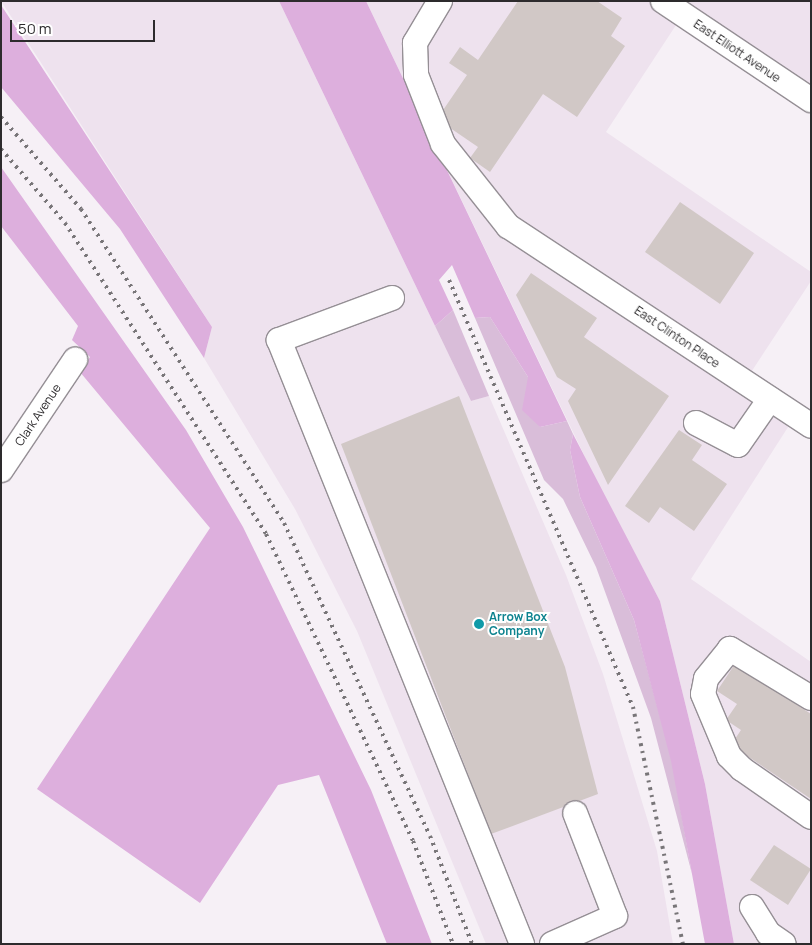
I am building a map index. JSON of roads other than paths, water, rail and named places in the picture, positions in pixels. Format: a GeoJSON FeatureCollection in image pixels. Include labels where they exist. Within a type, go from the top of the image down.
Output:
{"type":"FeatureCollection","features":[{"type":"Feature","properties":{"kind":"street","name":"East Clinton Place"},"geometry":{"type":"LineString","coordinates":[[440,1],[416,43],[416,75],[443,144],[508,226],[543,247],[811,426]]}},
{"type":"Feature","properties":{"kind":"street","name":"East Elliott Avenue"},"geometry":{"type":"LineString","coordinates":[[663,1],[811,100]]}},
{"type":"Feature","properties":{"kind":"street"},"geometry":{"type":"LineString","coordinates":[[392,298],[279,340],[522,944]]}},
{"type":"Feature","properties":{"kind":"street","name":"Clark Avenue"},"geometry":{"type":"LineString","coordinates":[[1,470],[75,360]]}},
{"type":"Feature","properties":{"kind":"street"},"geometry":{"type":"LineString","coordinates":[[696,423],[738,445],[770,399]]}},
{"type":"Feature","properties":{"kind":"street"},"geometry":{"type":"LineString","coordinates":[[811,698],[730,650],[706,679],[703,694],[730,756],[811,817]]}},
{"type":"Feature","properties":{"kind":"street"},"geometry":{"type":"LineString","coordinates":[[552,944],[615,916],[574,813]]}},
{"type":"Feature","properties":{"kind":"street"},"geometry":{"type":"LineString","coordinates":[[752,907],[768,933],[784,944]]}},
{"type":"Feature","properties":{"kind":"railway"},"geometry":{"type":"LineString","coordinates":[[1,117],[81,209],[284,523],[430,836],[472,944]]}},
{"type":"Feature","properties":{"kind":"railway"},"geometry":{"type":"LineString","coordinates":[[1,149],[65,223],[266,534],[413,841],[453,944]]}},
{"type":"Feature","properties":{"kind":"railway"},"geometry":{"type":"LineString","coordinates":[[449,280],[633,707],[683,944]]}},
{"type":"Feature","properties":{"kind":"place","name":"Arrow Box Company"},"geometry":{"type":"Point","coordinates":[479,624]}}]}
